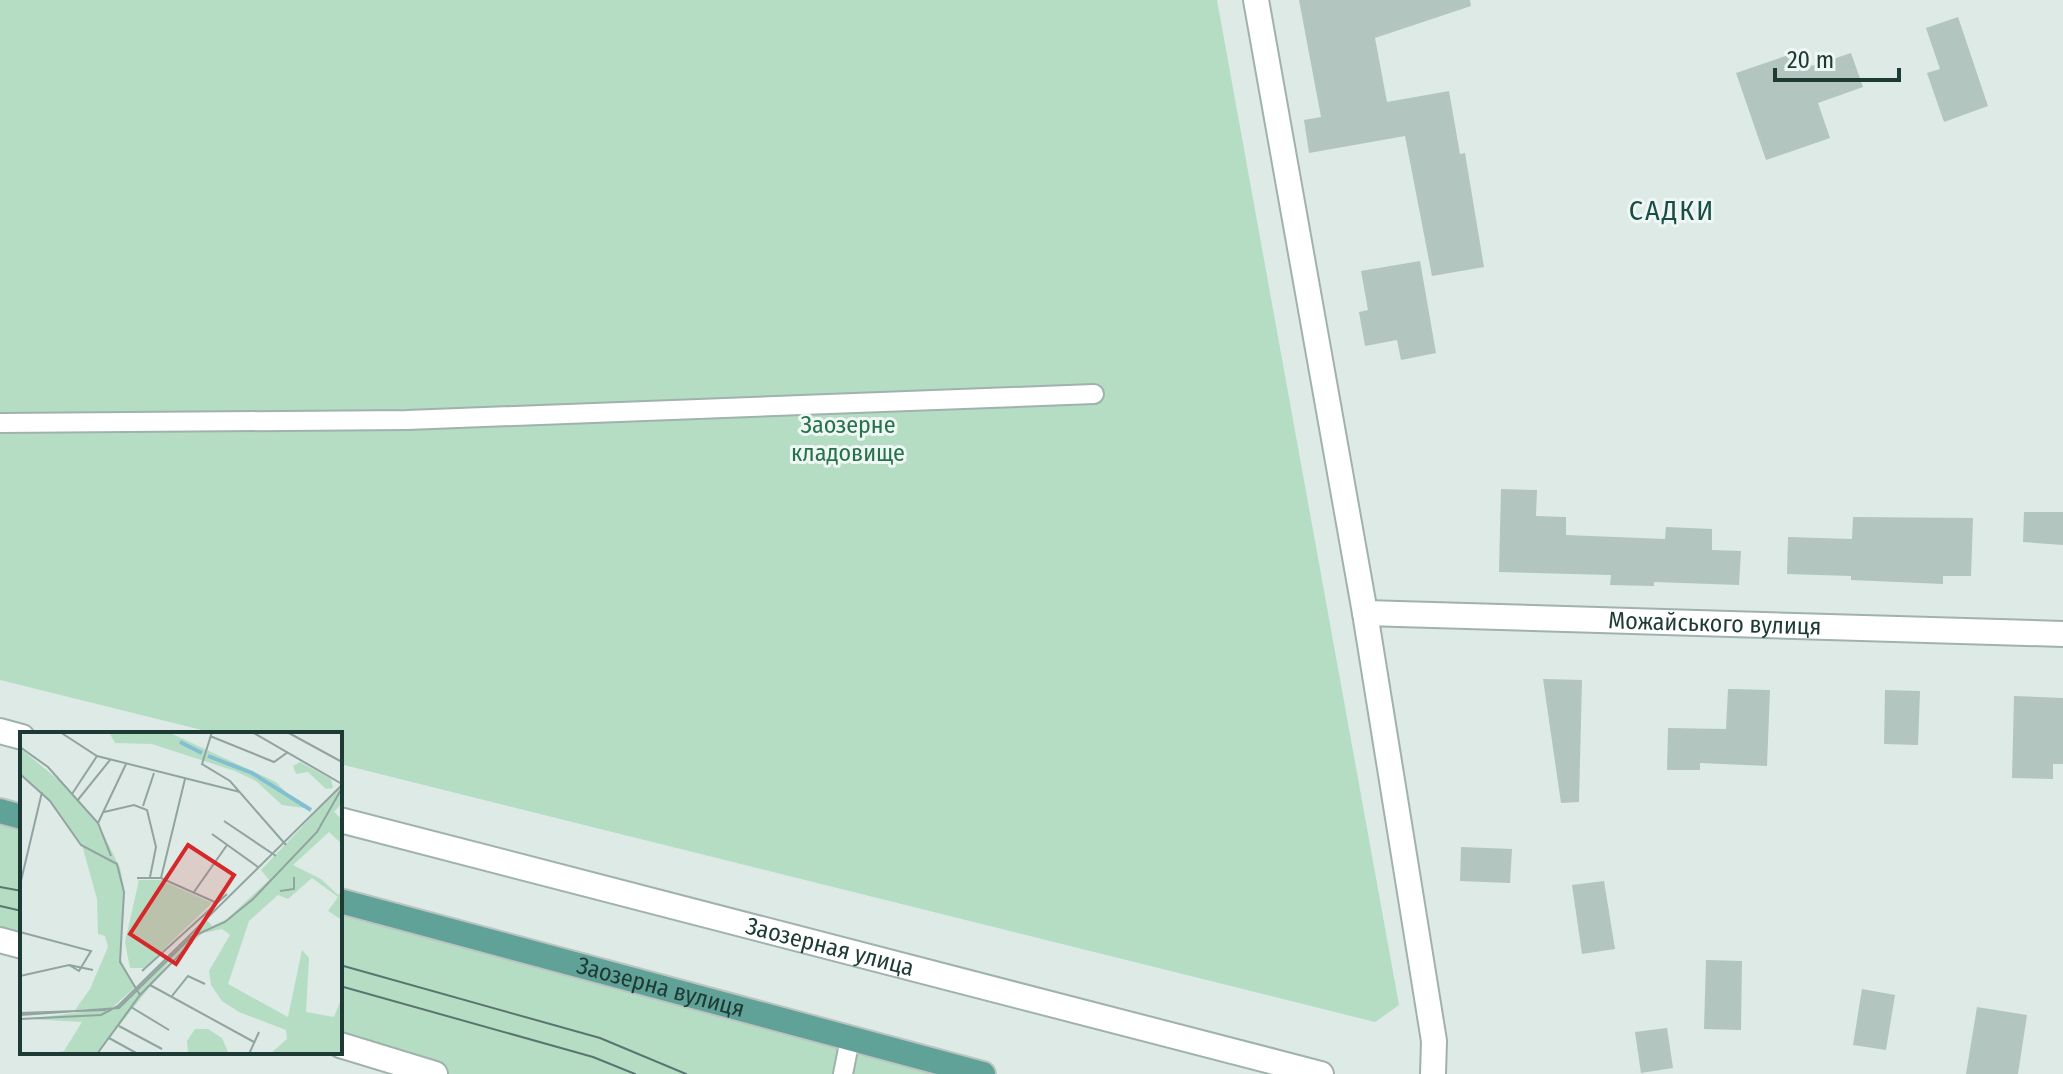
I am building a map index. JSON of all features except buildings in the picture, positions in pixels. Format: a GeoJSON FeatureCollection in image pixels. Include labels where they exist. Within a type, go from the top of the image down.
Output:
{"type":"FeatureCollection","features":[{"type":"Feature","properties":{"kind":"main road"},"geometry":{"type":"LineString","coordinates":[[0,811],[20,816]]}},
{"type":"Feature","properties":{"kind":"main road","name":"Заозерна вулиця"},"geometry":{"type":"LineString","coordinates":[[342,902],[983,1074]]}},
{"type":"Feature","properties":{"kind":"street"},"geometry":{"type":"LineString","coordinates":[[1256,0],[1365,613],[1434,1041],[1433,1074]]}},
{"type":"Feature","properties":{"kind":"street","name":"Можайського вулиця"},"geometry":{"type":"LineString","coordinates":[[1365,613],[2063,634]]}},
{"type":"Feature","properties":{"kind":"street"},"geometry":{"type":"LineString","coordinates":[[0,731],[20,736]]}},
{"type":"Feature","properties":{"kind":"street","name":"Заозерная улица"},"geometry":{"type":"LineString","coordinates":[[342,821],[1321,1074]]}},
{"type":"Feature","properties":{"kind":"street"},"geometry":{"type":"LineString","coordinates":[[0,940],[20,945]]}},
{"type":"Feature","properties":{"kind":"street"},"geometry":{"type":"LineString","coordinates":[[342,1046],[435,1074]]}},
{"type":"Feature","properties":{"kind":"lane"},"geometry":{"type":"LineString","coordinates":[[0,423],[407,420],[1094,394]]}},
{"type":"Feature","properties":{"kind":"lane"},"geometry":{"type":"LineString","coordinates":[[843,1074],[850,1039]]}},
{"type":"Feature","properties":{"kind":"green space","name":"Заозерне кладовище"},"geometry":{"type":"Polygon","coordinates":[[[0,0],[1217,0],[1399,1005],[1375,1022],[342,764],[342,732],[210,732],[0,680],[0,0]]]}},
{"type":"Feature","properties":{"kind":"green space"},"geometry":{"type":"Polygon","coordinates":[[[0,815],[20,819],[20,945],[0,940],[0,815]]]}},
{"type":"Feature","properties":{"kind":"green space"},"geometry":{"type":"Polygon","coordinates":[[[342,904],[978,1074],[435,1074],[342,1046],[342,904]]]}},
{"type":"Feature","properties":{"kind":"tram line"},"geometry":{"type":"LineString","coordinates":[[0,887],[20,891]]}},
{"type":"Feature","properties":{"kind":"tram line"},"geometry":{"type":"LineString","coordinates":[[0,906],[20,911]]}},
{"type":"Feature","properties":{"kind":"tram line"},"geometry":{"type":"LineString","coordinates":[[342,966],[600,1038],[686,1074]]}},
{"type":"Feature","properties":{"kind":"tram line"},"geometry":{"type":"LineString","coordinates":[[342,987],[593,1057],[635,1074]]}},
{"type":"Feature","properties":{"kind":"district","name":"САДКИ"},"geometry":{"type":"Point","coordinates":[1672,210]}}]}
